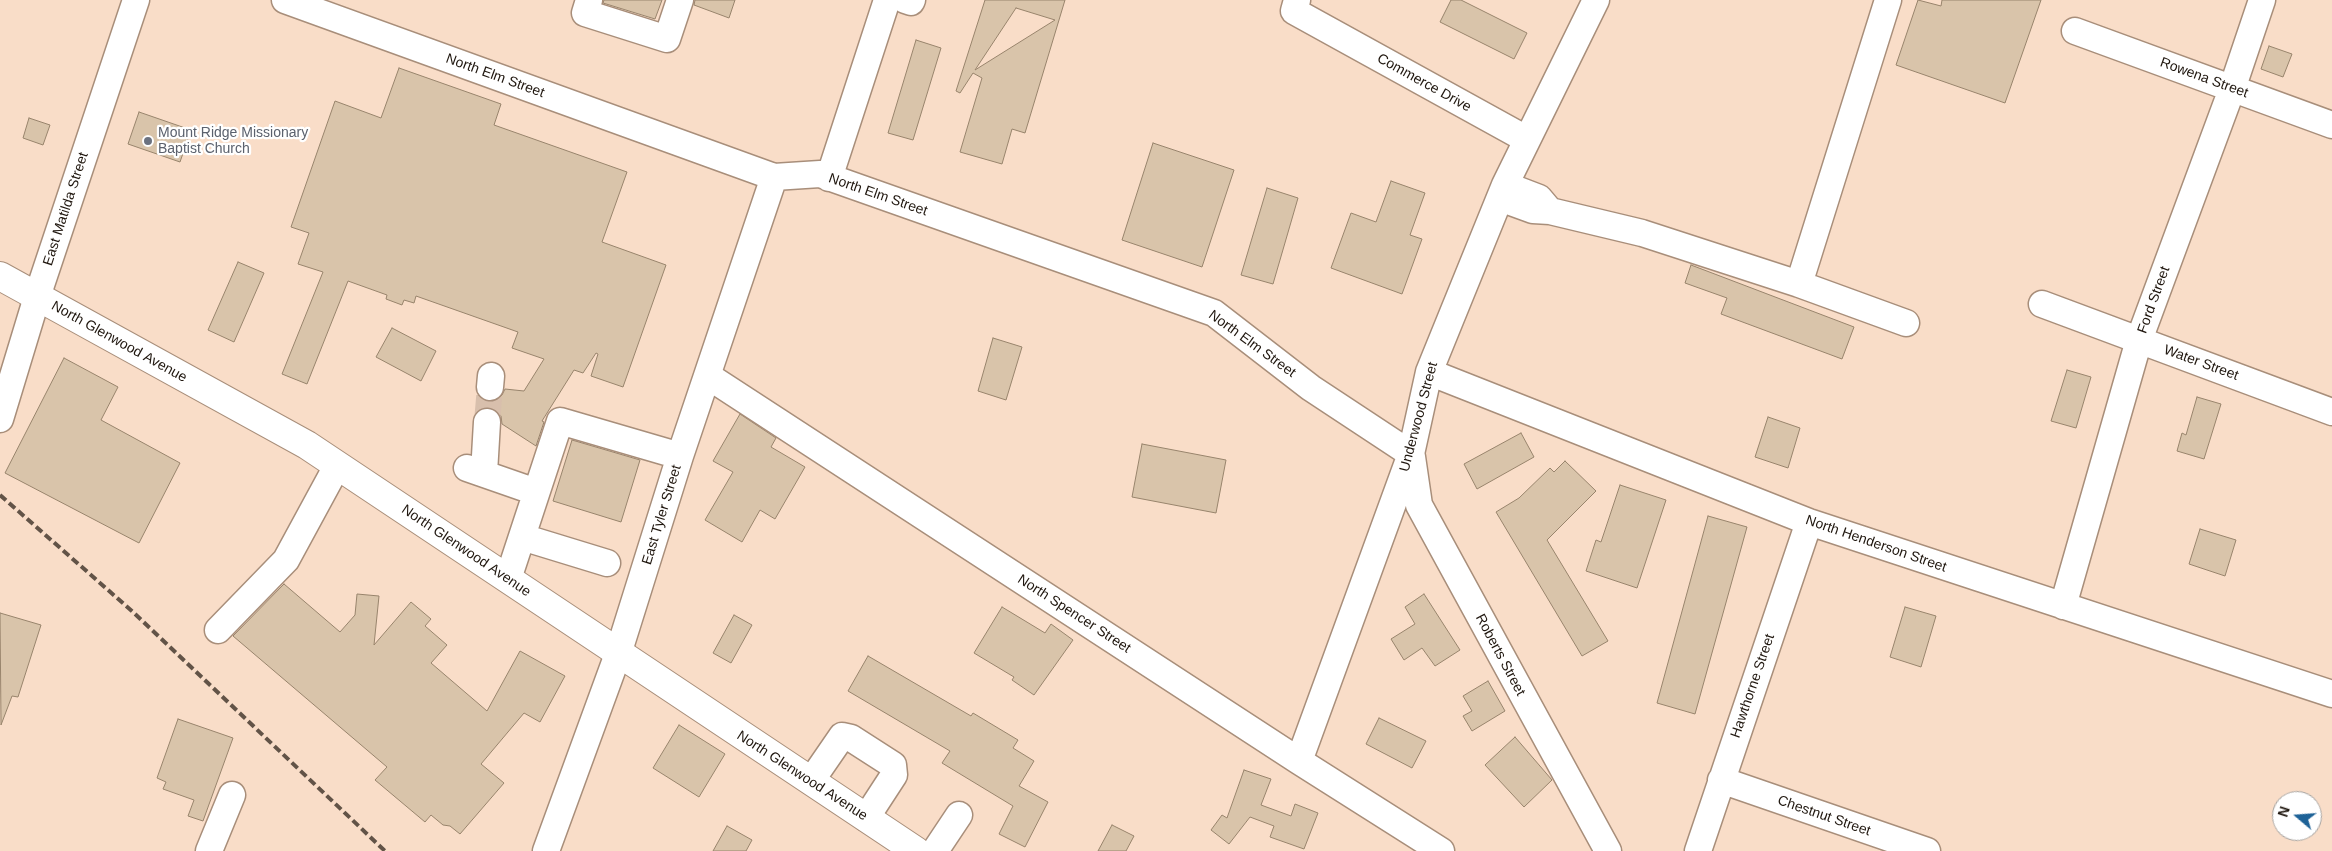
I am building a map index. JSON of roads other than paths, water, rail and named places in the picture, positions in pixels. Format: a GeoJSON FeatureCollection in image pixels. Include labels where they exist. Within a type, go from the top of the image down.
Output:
{"type":"FeatureCollection","features":[{"type":"Feature","properties":{"kind":"main road","name":"North Glenwood Avenue"},"geometry":{"type":"LineString","coordinates":[[0,276],[307,445],[916,851]]}},
{"type":"Feature","properties":{"kind":"street","name":"East Matilda Street"},"geometry":{"type":"LineString","coordinates":[[0,420],[37,297],[136,0]]}},
{"type":"Feature","properties":{"kind":"street","name":"North Elm Street"},"geometry":{"type":"LineString","coordinates":[[285,0],[774,177],[820,174],[1214,313],[1311,388],[1411,454]]}},
{"type":"Feature","properties":{"kind":"street"},"geometry":{"type":"LineString","coordinates":[[589,0],[585,13],[667,39],[680,0]]}},
{"type":"Feature","properties":{"kind":"street"},"geometry":{"type":"LineString","coordinates":[[829,178],[887,0]]}},
{"type":"Feature","properties":{"kind":"street"},"geometry":{"type":"LineString","coordinates":[[905,0],[911,2],[912,0]]}},
{"type":"Feature","properties":{"kind":"street","name":"Commerce Drive"},"geometry":{"type":"LineString","coordinates":[[1297,0],[1294,11],[1526,139]]}},
{"type":"Feature","properties":{"kind":"street","name":"Underwood Street"},"geometry":{"type":"LineString","coordinates":[[1299,761],[1411,454],[1428,372],[1502,191],[1596,0]]}},
{"type":"Feature","properties":{"kind":"street"},"geometry":{"type":"LineString","coordinates":[[1799,284],[1888,0]]}},
{"type":"Feature","properties":{"kind":"street","name":"Ford Street"},"geometry":{"type":"LineString","coordinates":[[2063,606],[2139,340],[2232,89],[2262,0]]}},
{"type":"Feature","properties":{"kind":"street","name":"Rowena Street"},"geometry":{"type":"LineString","coordinates":[[2075,31],[2332,125]]}},
{"type":"Feature","properties":{"kind":"street","name":"East Tyler Street"},"geometry":{"type":"LineString","coordinates":[[546,851],[618,654],[680,456],[774,177]]}},
{"type":"Feature","properties":{"kind":"street"},"geometry":{"type":"LineString","coordinates":[[1502,191],[1539,198],[1550,210],[1642,233],[1799,284],[1906,323]]}},
{"type":"Feature","properties":{"kind":"street","name":"Water Street"},"geometry":{"type":"LineString","coordinates":[[2042,304],[2332,412]]}},
{"type":"Feature","properties":{"kind":"street","name":"North Henderson Street"},"geometry":{"type":"LineString","coordinates":[[1428,372],[1809,522],[2332,694]]}},
{"type":"Feature","properties":{"kind":"street","name":"North Spencer Street"},"geometry":{"type":"LineString","coordinates":[[708,376],[1299,761],[1441,851]]}},
{"type":"Feature","properties":{"kind":"street"},"geometry":{"type":"LineString","coordinates":[[508,579],[560,421],[680,456]]}},
{"type":"Feature","properties":{"kind":"street"},"geometry":{"type":"LineString","coordinates":[[487,422],[475,471],[536,492]]}},
{"type":"Feature","properties":{"kind":"street","name":"Roberts Street"},"geometry":{"type":"LineString","coordinates":[[1411,454],[1419,505],[1608,851]]}},
{"type":"Feature","properties":{"kind":"street"},"geometry":{"type":"LineString","coordinates":[[218,630],[286,560],[337,466]]}},
{"type":"Feature","properties":{"kind":"street","name":"Hawthorne Street"},"geometry":{"type":"LineString","coordinates":[[1698,851],[1809,522]]}},
{"type":"Feature","properties":{"kind":"street"},"geometry":{"type":"LineString","coordinates":[[522,538],[607,564]]}},
{"type":"Feature","properties":{"kind":"street"},"geometry":{"type":"LineString","coordinates":[[811,781],[842,736],[851,738],[893,765],[894,775],[866,818]]}},
{"type":"Feature","properties":{"kind":"street","name":"Chestnut Street"},"geometry":{"type":"LineString","coordinates":[[1721,780],[1927,851]]}},
{"type":"Feature","properties":{"kind":"street"},"geometry":{"type":"LineString","coordinates":[[209,851],[232,795]]}},
{"type":"Feature","properties":{"kind":"street"},"geometry":{"type":"LineString","coordinates":[[935,851],[959,815]]}},
{"type":"Feature","properties":{"kind":"tunnel"},"geometry":{"type":"LineString","coordinates":[[487,422],[490,387]]}},
{"type":"Feature","properties":{"kind":"railway"},"geometry":{"type":"LineString","coordinates":[[0,495],[133,612],[385,851]]}},
{"type":"Feature","properties":{"kind":"place","name":"Mount Ridge Missionary Baptist Church"},"geometry":{"type":"Point","coordinates":[148,141]}}]}
